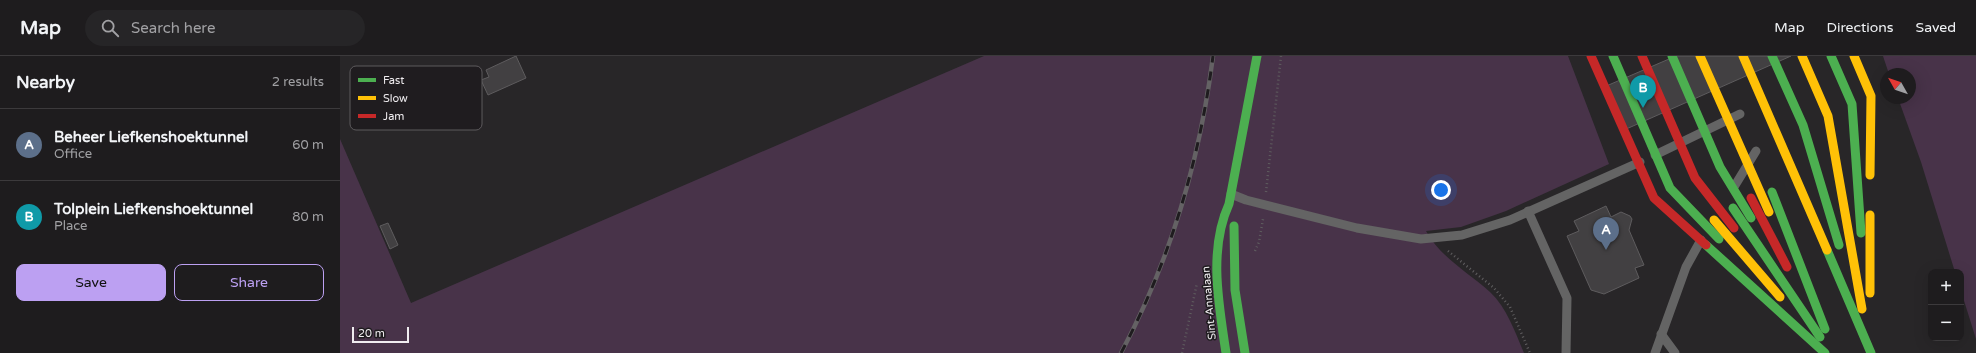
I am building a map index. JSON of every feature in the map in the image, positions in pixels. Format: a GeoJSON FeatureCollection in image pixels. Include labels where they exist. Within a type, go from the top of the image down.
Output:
{"type":"FeatureCollection","features":[{"type":"Feature","properties":{"kind":"main road","name":"Sint-Annalaan"},"geometry":{"type":"LineString","coordinates":[[1226,353],[1219,302],[1217,255],[1223,213],[1229,204],[1232,194],[1256,56]]}},
{"type":"Feature","properties":{"kind":"main road"},"geometry":{"type":"LineString","coordinates":[[1591,56],[1654,198],[1701,241],[1830,350]]}},
{"type":"Feature","properties":{"kind":"main road"},"geometry":{"type":"LineString","coordinates":[[1613,56],[1670,188],[1830,350]]}},
{"type":"Feature","properties":{"kind":"main road"},"geometry":{"type":"LineString","coordinates":[[1642,56],[1695,178],[1830,350]]}},
{"type":"Feature","properties":{"kind":"main road"},"geometry":{"type":"LineString","coordinates":[[1672,56],[1720,167],[1830,350]]}},
{"type":"Feature","properties":{"kind":"main road"},"geometry":{"type":"LineString","coordinates":[[1700,56],[1830,350]]}},
{"type":"Feature","properties":{"kind":"main road"},"geometry":{"type":"LineString","coordinates":[[1743,56],[1779,136],[1870,350]]}},
{"type":"Feature","properties":{"kind":"main road"},"geometry":{"type":"LineString","coordinates":[[1772,56],[1803,126],[1841,252]]}},
{"type":"Feature","properties":{"kind":"main road"},"geometry":{"type":"LineString","coordinates":[[1802,56],[1828,116],[1870,350]]}},
{"type":"Feature","properties":{"kind":"main road"},"geometry":{"type":"LineString","coordinates":[[1831,56],[1852,104],[1870,350]]}},
{"type":"Feature","properties":{"kind":"main road"},"geometry":{"type":"LineString","coordinates":[[1854,56],[1871,96],[1870,183]]}},
{"type":"Feature","properties":{"kind":"main road"},"geometry":{"type":"LineString","coordinates":[[1754,147],[1762,165]]}},
{"type":"Feature","properties":{"kind":"main road"},"geometry":{"type":"LineString","coordinates":[[1773,149],[1870,350]]}},
{"type":"Feature","properties":{"kind":"main road"},"geometry":{"type":"LineString","coordinates":[[1846,150],[1870,350]]}},
{"type":"Feature","properties":{"kind":"main road"},"geometry":{"type":"LineString","coordinates":[[1734,167],[1830,350]]}},
{"type":"Feature","properties":{"kind":"main road"},"geometry":{"type":"LineString","coordinates":[[1828,173],[1870,350]]}},
{"type":"Feature","properties":{"kind":"main road"},"geometry":{"type":"LineString","coordinates":[[1767,180],[1830,350]]}},
{"type":"Feature","properties":{"kind":"main road"},"geometry":{"type":"LineString","coordinates":[[1810,183],[1870,350]]}},
{"type":"Feature","properties":{"kind":"main road"},"geometry":{"type":"LineString","coordinates":[[1726,199],[1830,350]]}},
{"type":"Feature","properties":{"kind":"main road"},"geometry":{"type":"LineString","coordinates":[[1229,204],[1234,213],[1233,256],[1239,324],[1245,353]]}},
{"type":"Feature","properties":{"kind":"main road"},"geometry":{"type":"LineString","coordinates":[[1870,206],[1870,350]]}},
{"type":"Feature","properties":{"kind":"main road"},"geometry":{"type":"LineString","coordinates":[[1712,217],[1830,350]]}},
{"type":"Feature","properties":{"kind":"main road"},"geometry":{"type":"LineString","coordinates":[[1845,266],[1870,350]]}},
{"type":"Feature","properties":{"kind":"lane"},"geometry":{"type":"LineString","coordinates":[[1232,194],[1246,200],[1265,203],[1357,228],[1420,239],[1462,235],[1510,220],[1740,115]]}},
{"type":"Feature","properties":{"kind":"lane"},"geometry":{"type":"LineString","coordinates":[[1655,353],[1686,267],[1708,228],[1712,217],[1720,209],[1733,188],[1743,184],[1754,147]]}},
{"type":"Feature","properties":{"kind":"lane"},"geometry":{"type":"LineString","coordinates":[[1528,211],[1567,298],[1566,353]]}},
{"type":"Feature","properties":{"kind":"lane"},"geometry":{"type":"LineString","coordinates":[[1661,334],[1675,353]]}},
{"type":"Feature","properties":{"kind":"path"},"geometry":{"type":"LineString","coordinates":[[1233,256],[1254,253],[1259,242],[1265,203],[1281,56]]}},
{"type":"Feature","properties":{"kind":"path"},"geometry":{"type":"LineString","coordinates":[[1436,237],[1444,248],[1494,288],[1510,307],[1530,353]]}},
{"type":"Feature","properties":{"kind":"path"},"geometry":{"type":"LineString","coordinates":[[1182,353],[1198,275]]}},
{"type":"Feature","properties":{"kind":"shaded area"},"geometry":{"type":"Polygon","coordinates":[[[984,56],[1568,56],[1609,164],[1506,211],[1461,227],[1426,231],[1432,241],[1447,257],[1496,298],[1506,313],[1524,353],[340,353],[340,139],[411,303],[984,56]]]}},
{"type":"Feature","properties":{"kind":"shaded area"},"geometry":{"type":"Polygon","coordinates":[[[1883,56],[1976,56],[1976,339],[1964,301],[1964,269],[1954,269],[1921,162],[1900,104],[1916,104],[1916,68],[1887,68],[1883,56]]]}},
{"type":"Feature","properties":{"kind":"building"},"geometry":{"type":"Polygon","coordinates":[[[516,56],[526,78],[488,95],[482,82],[482,80],[489,77],[486,70],[516,56]]]}},
{"type":"Feature","properties":{"kind":"building"},"geometry":{"type":"Polygon","coordinates":[[[1676,56],[1791,56],[1624,130],[1604,87],[1676,56]]]}},
{"type":"Feature","properties":{"kind":"building"},"geometry":{"type":"Polygon","coordinates":[[[1606,206],[1611,217],[1621,212],[1630,216],[1632,219],[1629,230],[1644,265],[1635,268],[1639,278],[1604,294],[1591,290],[1567,236],[1579,231],[1574,221],[1606,206]]]}},
{"type":"Feature","properties":{"kind":"building"},"geometry":{"type":"Polygon","coordinates":[[[388,223],[398,245],[390,249],[380,226],[388,223]]]}},
{"type":"Feature","properties":{"kind":"railway"},"geometry":{"type":"LineString","coordinates":[[1121,353],[1154,282],[1180,209],[1200,133],[1213,56]]}},
{"type":"Feature","properties":{"kind":"traffic: fast"},"geometry":{"type":"LineString","coordinates":[[1226,353],[1218,297],[1217,259],[1219,240],[1229,204],[1257,56]]}},
{"type":"Feature","properties":{"kind":"traffic: fast"},"geometry":{"type":"LineString","coordinates":[[1613,56],[1670,188],[1719,239]]}},
{"type":"Feature","properties":{"kind":"traffic: fast"},"geometry":{"type":"LineString","coordinates":[[1672,56],[1720,167],[1751,218]]}},
{"type":"Feature","properties":{"kind":"traffic: fast"},"geometry":{"type":"LineString","coordinates":[[1772,56],[1803,125],[1839,245]]}},
{"type":"Feature","properties":{"kind":"traffic: fast"},"geometry":{"type":"LineString","coordinates":[[1831,56],[1852,104],[1861,233]]}},
{"type":"Feature","properties":{"kind":"traffic: fast"},"geometry":{"type":"LineString","coordinates":[[1772,192],[1825,329]]}},
{"type":"Feature","properties":{"kind":"traffic: fast"},"geometry":{"type":"LineString","coordinates":[[1733,208],[1820,337]]}},
{"type":"Feature","properties":{"kind":"traffic: fast"},"geometry":{"type":"LineString","coordinates":[[1234,226],[1235,290],[1245,353]]}},
{"type":"Feature","properties":{"kind":"traffic: fast"},"geometry":{"type":"LineString","coordinates":[[1706,245],[1825,353]]}},
{"type":"Feature","properties":{"kind":"traffic: fast"},"geometry":{"type":"LineString","coordinates":[[1827,250],[1871,353]]}},
{"type":"Feature","properties":{"kind":"traffic: slow"},"geometry":{"type":"LineString","coordinates":[[1700,56],[1769,212]]}},
{"type":"Feature","properties":{"kind":"traffic: slow"},"geometry":{"type":"LineString","coordinates":[[1743,56],[1827,250]]}},
{"type":"Feature","properties":{"kind":"traffic: slow"},"geometry":{"type":"LineString","coordinates":[[1802,56],[1828,116],[1862,309]]}},
{"type":"Feature","properties":{"kind":"traffic: slow"},"geometry":{"type":"LineString","coordinates":[[1854,56],[1871,96],[1870,175]]}},
{"type":"Feature","properties":{"kind":"traffic: slow"},"geometry":{"type":"LineString","coordinates":[[1870,215],[1870,293]]}},
{"type":"Feature","properties":{"kind":"traffic: slow"},"geometry":{"type":"LineString","coordinates":[[1714,220],[1780,297]]}},
{"type":"Feature","properties":{"kind":"traffic: jam"},"geometry":{"type":"LineString","coordinates":[[1591,56],[1654,198],[1706,245]]}},
{"type":"Feature","properties":{"kind":"traffic: jam"},"geometry":{"type":"LineString","coordinates":[[1642,56],[1695,178],[1734,228]]}},
{"type":"Feature","properties":{"kind":"traffic: jam"},"geometry":{"type":"LineString","coordinates":[[1751,198],[1787,267]]}},
{"type":"Feature","properties":{"kind":"place","name":"Tolplein Liefkenshoektunnel"},"geometry":{"type":"Point","coordinates":[1643,108]}},
{"type":"Feature","properties":{"kind":"place","name":"Beheer Liefkenshoektunnel"},"geometry":{"type":"Point","coordinates":[1606,250]}}]}
